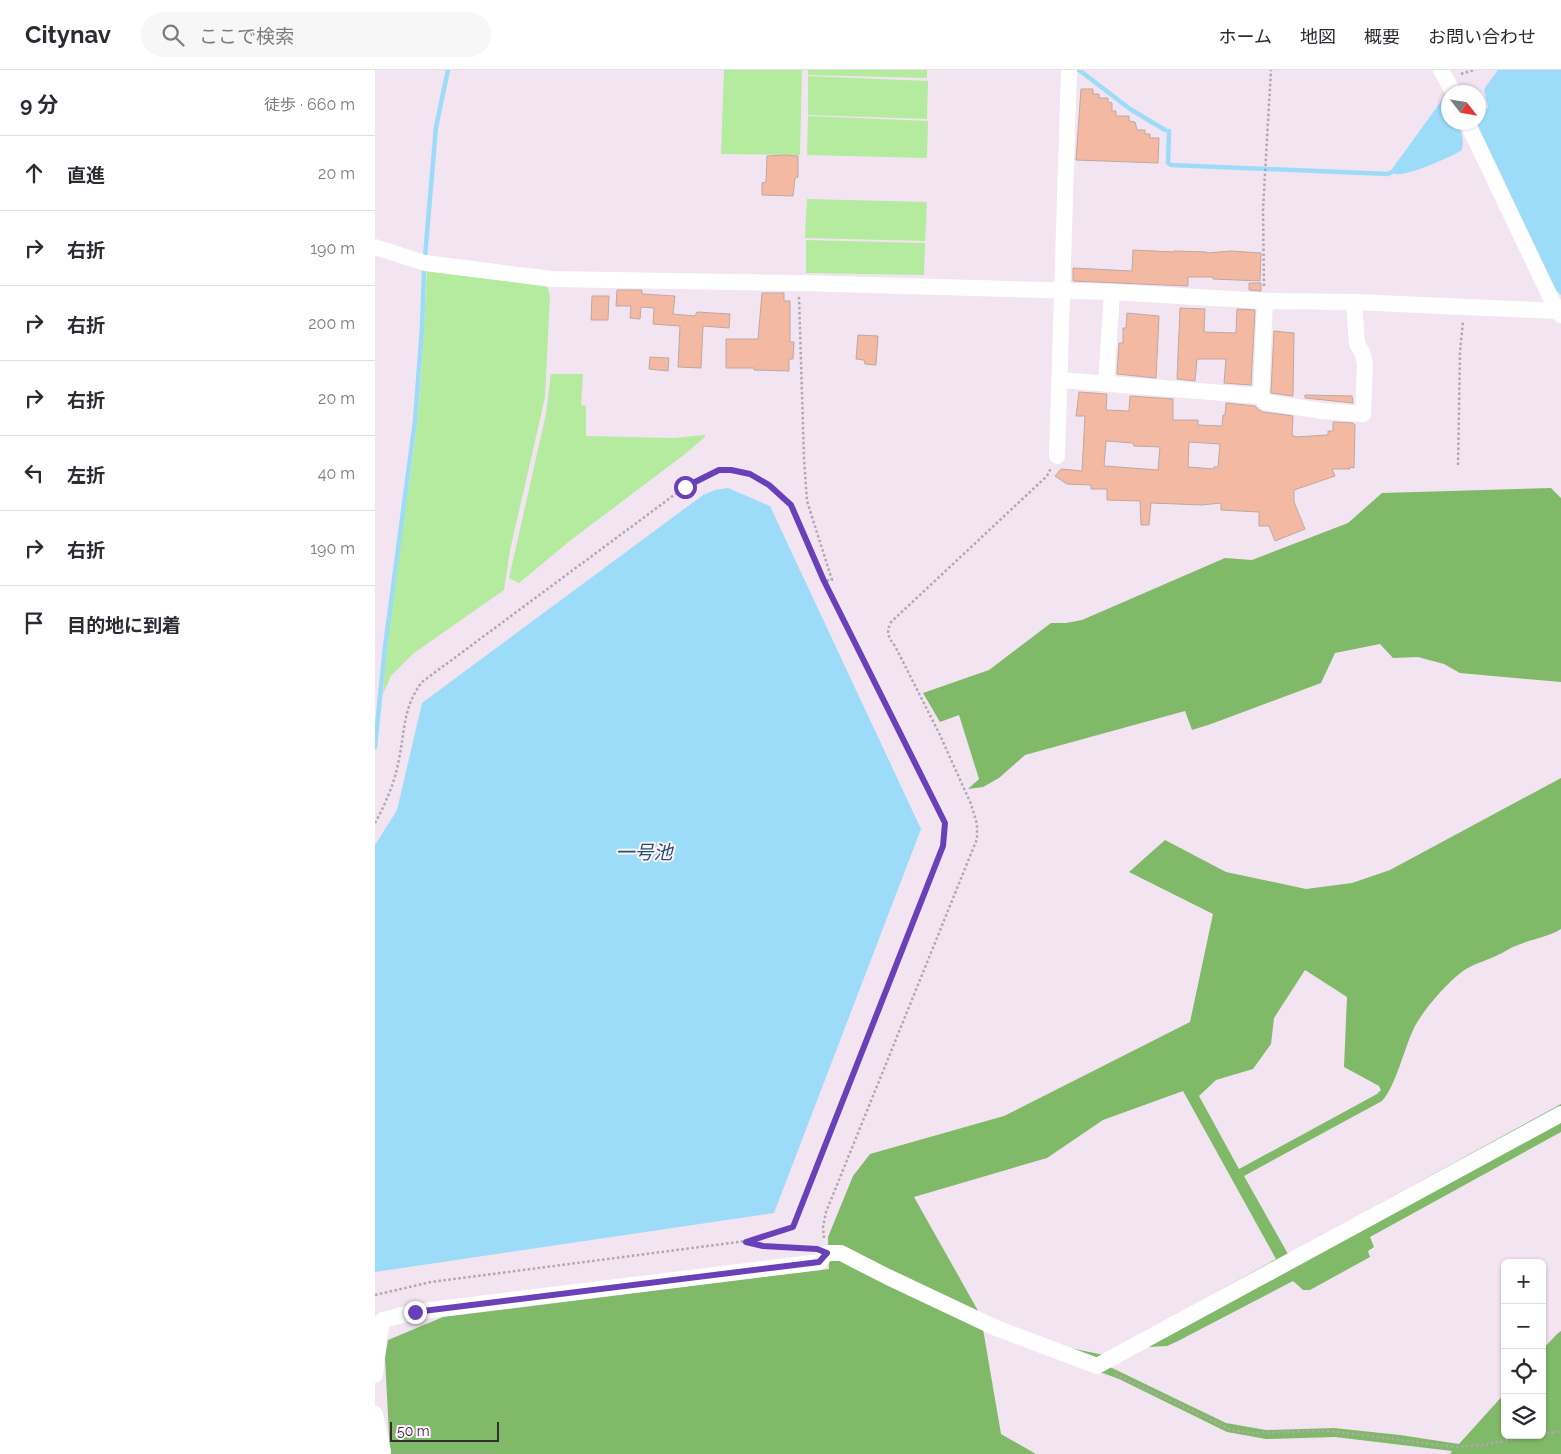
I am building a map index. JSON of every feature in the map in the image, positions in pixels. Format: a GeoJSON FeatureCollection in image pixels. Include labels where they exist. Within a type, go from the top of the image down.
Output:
{"type":"FeatureCollection","features":[{"type":"Feature","properties":{"kind":"street"},"geometry":{"type":"LineString","coordinates":[[1057,456],[1069,70]]}},
{"type":"Feature","properties":{"kind":"street"},"geometry":{"type":"LineString","coordinates":[[1441,70],[1449,85]]}},
{"type":"Feature","properties":{"kind":"street"},"geometry":{"type":"LineString","coordinates":[[375,247],[425,263],[551,279],[799,283],[1113,292],[1265,301],[1354,302],[1559,313],[1471,130]]}},
{"type":"Feature","properties":{"kind":"street"},"geometry":{"type":"LineString","coordinates":[[1106,384],[1113,292]]}},
{"type":"Feature","properties":{"kind":"street"},"geometry":{"type":"LineString","coordinates":[[1265,301],[1261,396],[1265,402],[1322,411],[1363,414],[1365,364],[1362,352],[1357,344],[1354,302]]}},
{"type":"Feature","properties":{"kind":"street"},"geometry":{"type":"LineString","coordinates":[[1060,380],[1261,396]]}},
{"type":"Feature","properties":{"kind":"street"},"geometry":{"type":"LineString","coordinates":[[375,1375],[379,1337],[383,1320],[415,1312],[819,1262],[827,1253],[841,1253],[996,1328],[1097,1366],[1561,1114]]}},
{"type":"Feature","properties":{"kind":"street"},"geometry":{"type":"LineString","coordinates":[[375,1414],[383,1452]]}},
{"type":"Feature","properties":{"kind":"path"},"geometry":{"type":"LineString","coordinates":[[1265,301],[1263,209],[1271,70]]}},
{"type":"Feature","properties":{"kind":"path"},"geometry":{"type":"LineString","coordinates":[[799,283],[807,501],[832,580],[824,581]]}},
{"type":"Feature","properties":{"kind":"path"},"geometry":{"type":"LineString","coordinates":[[1458,465],[1460,352],[1463,307]]}},
{"type":"Feature","properties":{"kind":"path"},"geometry":{"type":"LineString","coordinates":[[827,1253],[823,1227],[827,1212],[977,839],[977,824],[971,804],[939,733],[895,646],[888,637],[887,630],[891,622],[1047,476],[1057,456]]}},
{"type":"Feature","properties":{"kind":"path"},"geometry":{"type":"LineString","coordinates":[[375,823],[394,783],[408,704],[421,682],[685,487],[719,470],[731,470],[750,474],[769,485],[791,505],[824,581],[945,823],[943,846],[793,1227],[746,1242],[431,1282],[375,1295]]}},
{"type":"Feature","properties":{"kind":"path"},"geometry":{"type":"LineString","coordinates":[[746,1242],[763,1246],[799,1248]]}},
{"type":"Feature","properties":{"kind":"path"},"geometry":{"type":"LineString","coordinates":[[1097,1366],[1145,1387],[1232,1430],[1252,1433],[1327,1431],[1456,1446],[1483,1445],[1515,1439]]}},
{"type":"Feature","properties":{"kind":"path"},"geometry":{"type":"LineString","coordinates":[[1546,1433],[1561,1431]]}},
{"type":"Feature","properties":{"kind":"green space"},"geometry":{"type":"Polygon","coordinates":[[[724,70],[802,70],[800,155],[721,154],[724,70]]]}},
{"type":"Feature","properties":{"kind":"green space"},"geometry":{"type":"Polygon","coordinates":[[[808,70],[927,70],[927,78],[808,75],[808,70]]]}},
{"type":"Feature","properties":{"kind":"green space"},"geometry":{"type":"Polygon","coordinates":[[[808,76],[928,81],[927,119],[808,115],[808,76]]]}},
{"type":"Feature","properties":{"kind":"green space"},"geometry":{"type":"Polygon","coordinates":[[[808,116],[928,121],[927,158],[807,155],[808,116]]]}},
{"type":"Feature","properties":{"kind":"green space"},"geometry":{"type":"Polygon","coordinates":[[[807,199],[927,202],[925,241],[805,238],[807,199]]]}},
{"type":"Feature","properties":{"kind":"green space"},"geometry":{"type":"Polygon","coordinates":[[[806,240],[925,243],[924,275],[806,273],[806,240]]]}},
{"type":"Feature","properties":{"kind":"green space"},"geometry":{"type":"Polygon","coordinates":[[[427,269],[544,283],[548,288],[550,296],[545,397],[510,550],[504,590],[414,653],[391,676],[383,694],[393,595],[416,432],[427,269]]]}},
{"type":"Feature","properties":{"kind":"green space"},"geometry":{"type":"Polygon","coordinates":[[[551,374],[583,374],[581,405],[586,406],[586,436],[673,438],[705,435],[705,437],[571,540],[519,583],[509,578],[546,414],[551,374]]]}},
{"type":"Feature","properties":{"kind":"green space"},"geometry":{"type":"Polygon","coordinates":[[[1551,488],[1561,498],[1561,682],[1460,673],[1444,664],[1418,657],[1393,658],[1380,644],[1335,653],[1321,683],[1211,724],[1192,730],[1185,711],[1025,755],[999,778],[983,787],[968,789],[979,779],[959,715],[940,722],[923,693],[989,670],[1051,623],[1082,620],[1225,558],[1252,560],[1348,523],[1382,493],[1551,488]]]}},
{"type":"Feature","properties":{"kind":"green space"},"geometry":{"type":"Polygon","coordinates":[[[1561,778],[1561,929],[1513,947],[1459,974],[1437,996],[1418,1021],[1391,1087],[1382,1101],[1244,1176],[1288,1254],[1561,1104],[1561,1132],[1370,1237],[1374,1247],[1368,1251],[1370,1257],[1310,1290],[1303,1290],[1293,1281],[1178,1341],[1167,1346],[1147,1347],[1110,1367],[1226,1423],[1266,1430],[1334,1428],[1459,1444],[1501,1397],[1501,1439],[1546,1439],[1546,1346],[1561,1331],[1561,1454],[1450,1454],[1452,1451],[1335,1437],[1266,1439],[1227,1432],[1119,1379],[983,1329],[1001,1434],[1036,1454],[390,1454],[385,1358],[388,1340],[443,1317],[829,1269],[828,1237],[853,1176],[870,1154],[1004,1116],[1190,1022],[1213,914],[1129,872],[1165,840],[1226,872],[1306,889],[1352,883],[1390,870],[1561,778]],[[1305,970],[1274,1018],[1271,1044],[1253,1069],[1216,1080],[1199,1096],[1239,1169],[1377,1094],[1381,1090],[1379,1086],[1344,1067],[1347,997],[1305,970]],[[1183,1091],[1103,1120],[1047,1158],[914,1197],[981,1316],[1041,1342],[1104,1355],[1276,1259],[1183,1091]]]}},
{"type":"Feature","properties":{"kind":"water"},"geometry":{"type":"Polygon","coordinates":[[[1498,70],[1561,70],[1561,295],[1554,288],[1477,130],[1486,130],[1486,109],[1488,107],[1486,86],[1498,70]]]}},
{"type":"Feature","properties":{"kind":"water"},"geometry":{"type":"Polygon","coordinates":[[[1441,101],[1441,130],[1460,130],[1463,139],[1462,150],[1418,170],[1395,174],[1392,169],[1441,101]]]}},
{"type":"Feature","properties":{"kind":"water","name":"一号池"},"geometry":{"type":"Polygon","coordinates":[[[728,488],[770,506],[921,829],[774,1213],[375,1272],[375,845],[397,810],[422,703],[703,495],[715,490],[728,488]]]}},
{"type":"Feature","properties":{"kind":"building"},"geometry":{"type":"Polygon","coordinates":[[[1081,89],[1093,89],[1093,94],[1099,94],[1099,98],[1108,98],[1108,102],[1112,103],[1112,111],[1116,111],[1116,116],[1129,116],[1129,121],[1135,122],[1137,130],[1145,130],[1145,134],[1150,134],[1150,138],[1159,138],[1158,163],[1076,160],[1081,89]]]}},
{"type":"Feature","properties":{"kind":"building"},"geometry":{"type":"Polygon","coordinates":[[[767,156],[798,156],[798,177],[795,178],[793,196],[762,195],[762,183],[766,182],[767,156]]]}},
{"type":"Feature","properties":{"kind":"building"},"geometry":{"type":"Polygon","coordinates":[[[1133,250],[1261,253],[1260,281],[1188,277],[1188,286],[1073,281],[1073,268],[1132,271],[1133,250]]]}},
{"type":"Feature","properties":{"kind":"building"},"geometry":{"type":"Polygon","coordinates":[[[1249,283],[1261,283],[1261,291],[1249,290],[1249,283]]]}},
{"type":"Feature","properties":{"kind":"building"},"geometry":{"type":"Polygon","coordinates":[[[617,290],[642,290],[642,294],[675,296],[673,314],[695,316],[697,312],[730,314],[729,328],[703,326],[701,368],[678,367],[680,326],[653,324],[654,308],[641,307],[640,319],[630,318],[631,306],[616,306],[617,290]]]}},
{"type":"Feature","properties":{"kind":"building"},"geometry":{"type":"Polygon","coordinates":[[[762,293],[784,293],[784,301],[790,301],[790,342],[794,342],[793,359],[789,359],[789,371],[726,368],[726,339],[758,339],[762,293]]]}},
{"type":"Feature","properties":{"kind":"building"},"geometry":{"type":"Polygon","coordinates":[[[592,296],[609,296],[608,320],[591,320],[592,296]]]}},
{"type":"Feature","properties":{"kind":"building"},"geometry":{"type":"Polygon","coordinates":[[[1180,308],[1205,309],[1204,332],[1236,333],[1237,309],[1255,310],[1251,385],[1224,383],[1226,359],[1197,359],[1195,381],[1177,379],[1180,308]]]}},
{"type":"Feature","properties":{"kind":"building"},"geometry":{"type":"Polygon","coordinates":[[[1127,313],[1159,316],[1156,378],[1117,374],[1119,343],[1123,343],[1123,328],[1126,328],[1127,313]]]}},
{"type":"Feature","properties":{"kind":"building"},"geometry":{"type":"Polygon","coordinates":[[[1274,331],[1294,333],[1293,396],[1271,393],[1274,331]]]}},
{"type":"Feature","properties":{"kind":"building"},"geometry":{"type":"Polygon","coordinates":[[[858,335],[878,336],[876,365],[865,364],[864,360],[856,359],[858,335]]]}},
{"type":"Feature","properties":{"kind":"building"},"geometry":{"type":"Polygon","coordinates":[[[650,357],[669,358],[668,371],[649,369],[650,357]]]}},
{"type":"Feature","properties":{"kind":"building"},"geometry":{"type":"Polygon","coordinates":[[[1079,392],[1107,394],[1106,410],[1129,411],[1130,396],[1173,399],[1173,420],[1198,420],[1198,425],[1222,426],[1226,403],[1255,406],[1263,412],[1293,416],[1292,436],[1295,437],[1328,435],[1328,431],[1333,431],[1333,422],[1353,423],[1355,425],[1354,468],[1332,469],[1335,476],[1294,490],[1294,502],[1305,529],[1275,541],[1269,526],[1259,526],[1259,512],[1221,510],[1221,503],[1202,505],[1151,503],[1149,525],[1141,525],[1140,501],[1107,500],[1107,489],[1091,489],[1091,485],[1067,484],[1055,476],[1061,469],[1082,471],[1085,416],[1076,416],[1079,392]],[[1106,441],[1104,466],[1158,470],[1160,447],[1134,446],[1133,443],[1106,441]],[[1189,442],[1188,467],[1214,469],[1214,467],[1218,467],[1220,444],[1189,442]]]}},
{"type":"Feature","properties":{"kind":"building"},"geometry":{"type":"Polygon","coordinates":[[[1305,395],[1352,396],[1353,403],[1305,398],[1305,395]]]}},
{"type":"Feature","properties":{"kind":"waterway"},"geometry":{"type":"LineString","coordinates":[[425,257],[436,127],[448,70]]}},
{"type":"Feature","properties":{"kind":"waterway"},"geometry":{"type":"LineString","coordinates":[[1079,70],[1130,109],[1165,130]]}},
{"type":"Feature","properties":{"kind":"waterway"},"geometry":{"type":"LineString","coordinates":[[1169,131],[1168,163],[1171,165],[1388,174],[1398,169]]}},
{"type":"Feature","properties":{"kind":"waterway"},"geometry":{"type":"LineString","coordinates":[[375,747],[385,647],[415,421],[424,271]]}},
{"type":"Feature","properties":{"kind":"route"},"geometry":{"type":"LineString","coordinates":[[415,1312],[819,1262],[827,1253],[817,1249],[763,1246],[746,1242],[793,1227],[943,846],[945,823],[824,581],[791,505],[769,485],[750,474],[731,470],[719,470],[708,474],[685,487]]}}]}
